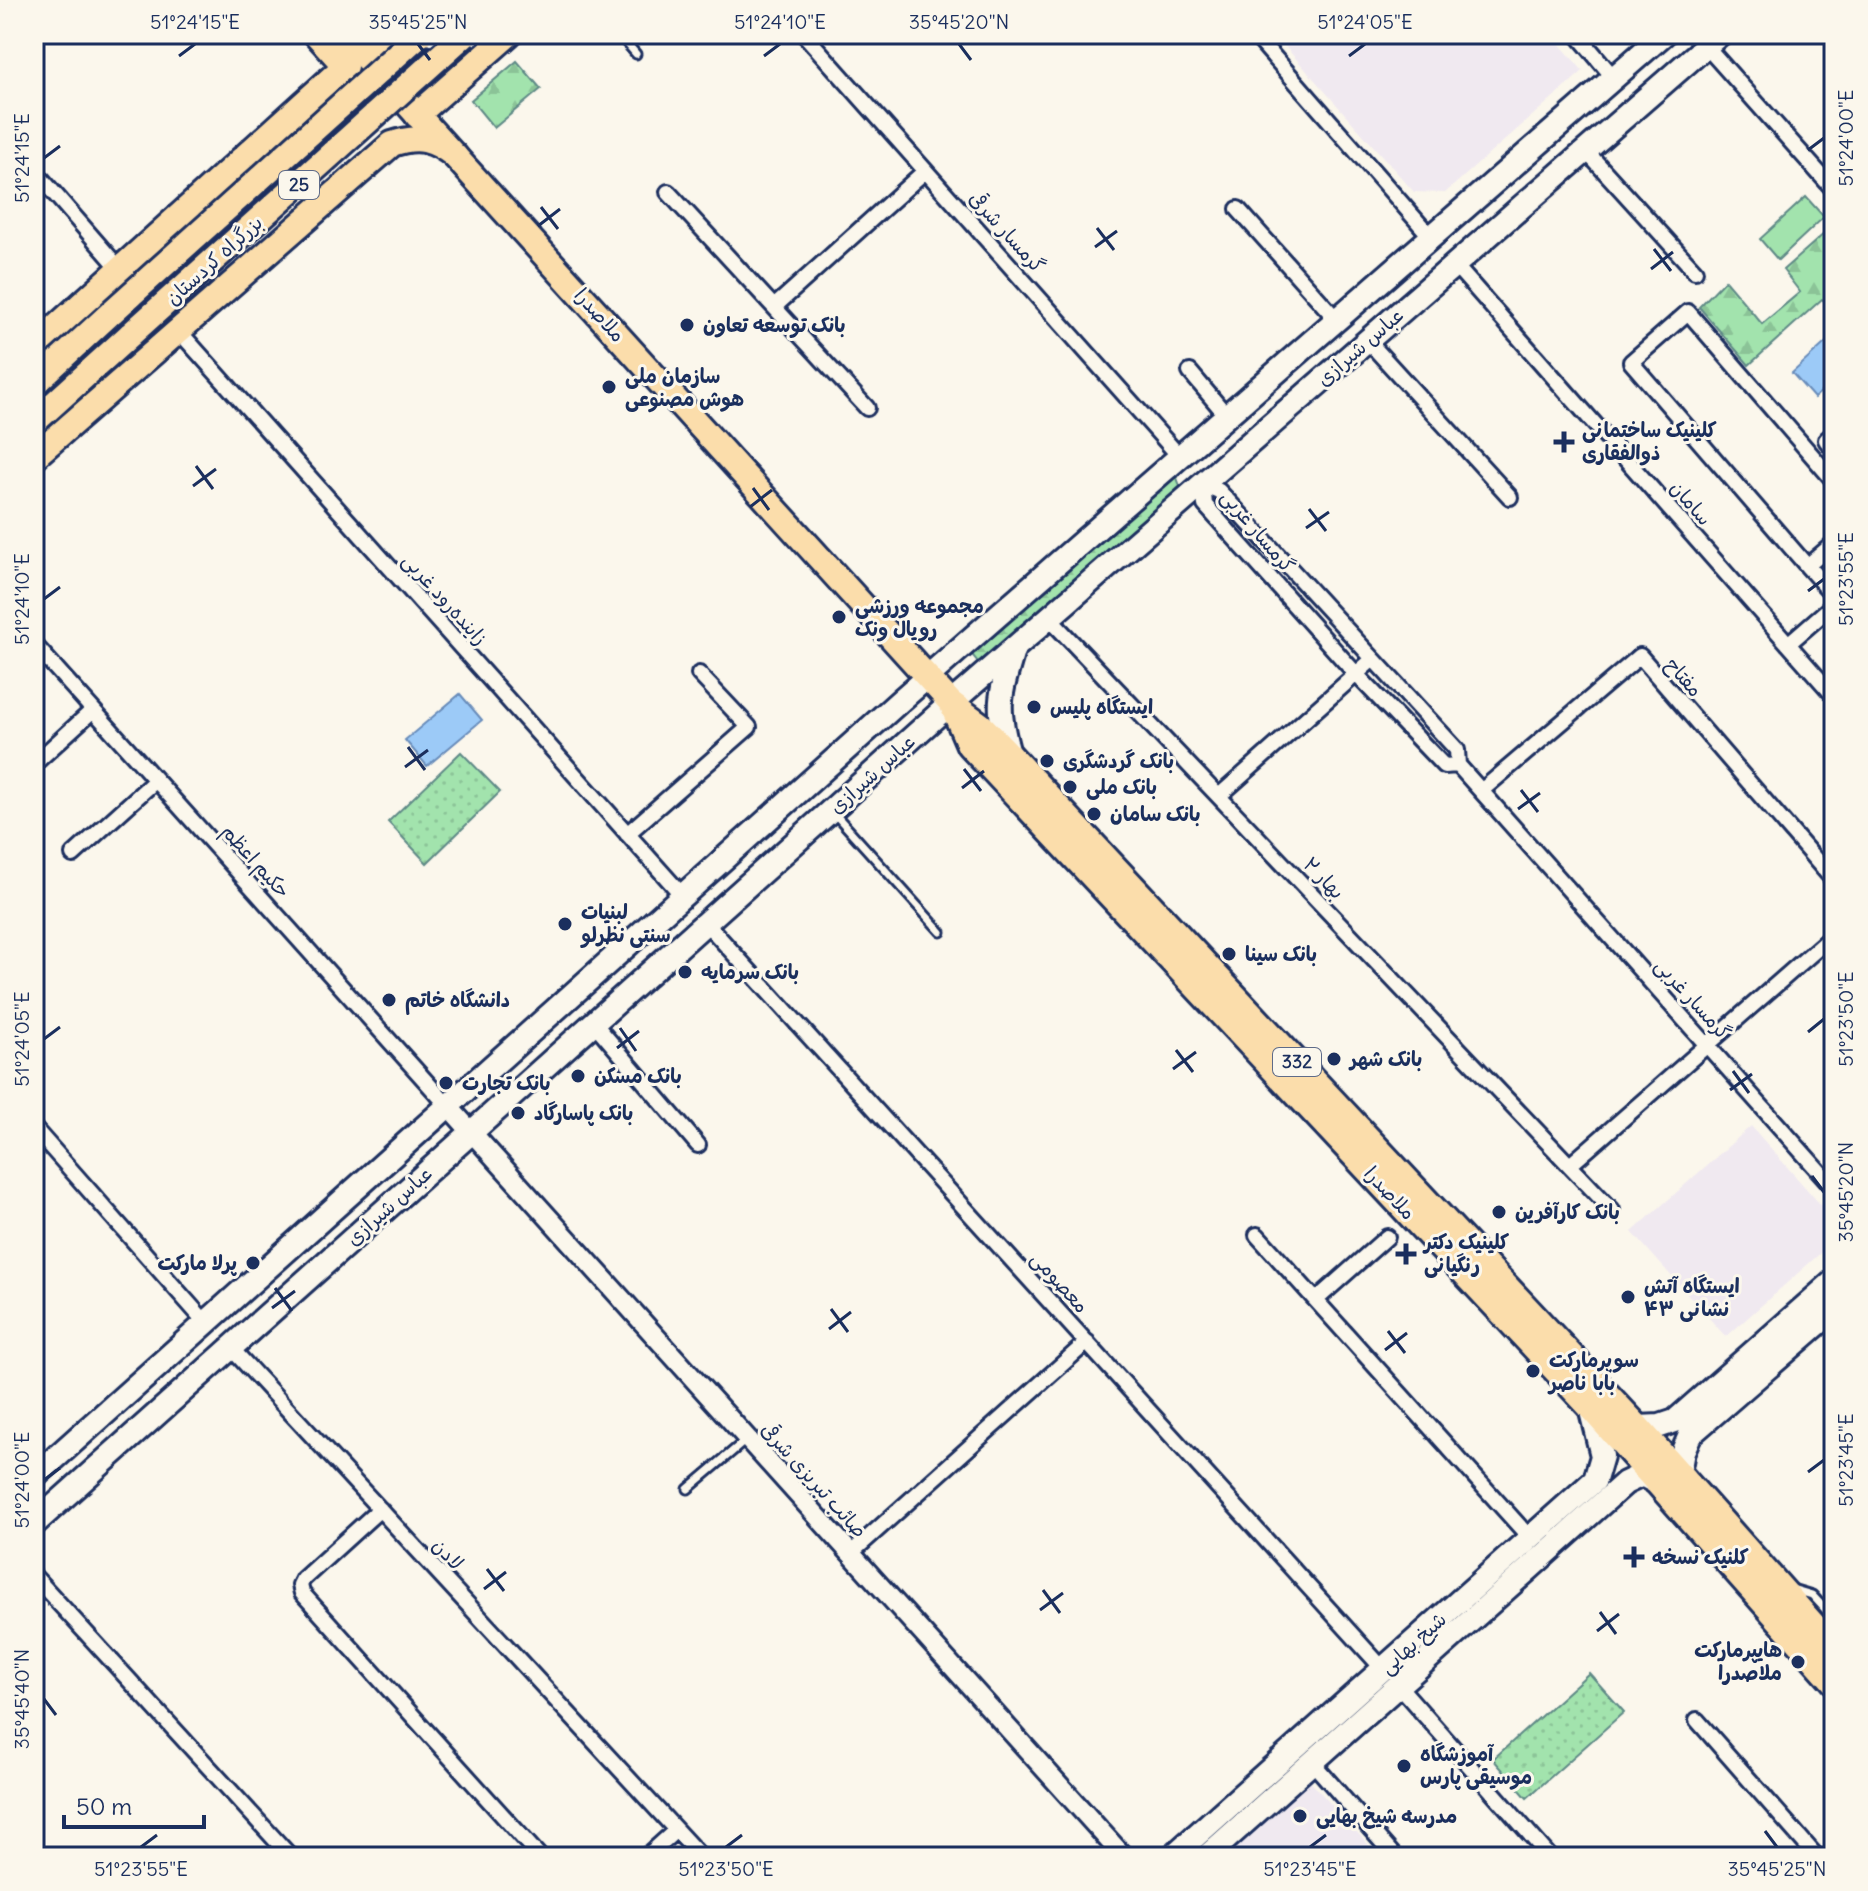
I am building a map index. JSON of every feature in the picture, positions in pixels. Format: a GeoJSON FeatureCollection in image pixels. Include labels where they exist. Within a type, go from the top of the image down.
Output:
{"type":"FeatureCollection","features":[{"type":"Feature","properties":{"kind":"main road"},"geometry":{"type":"LineString","coordinates":[[34,346],[345,66],[316,34]]}},
{"type":"Feature","properties":{"kind":"main road","name":"ملاصدرا"},"geometry":{"type":"LineString","coordinates":[[344,34],[951,703],[981,725],[1009,754],[1649,1426],[1674,1469],[1834,1682]]}},
{"type":"Feature","properties":{"kind":"main road"},"geometry":{"type":"LineString","coordinates":[[361,52],[381,34]]}},
{"type":"Feature","properties":{"kind":"main road","name":"بزرگراه کردستان"},"geometry":{"type":"LineString","coordinates":[[34,384],[420,34]]}},
{"type":"Feature","properties":{"kind":"main road"},"geometry":{"type":"LineString","coordinates":[[452,34],[472,45],[501,40]]}},
{"type":"Feature","properties":{"kind":"main road","name":"بزرگراه کردستان"},"geometry":{"type":"LineString","coordinates":[[34,422],[465,34]]}},
{"type":"Feature","properties":{"kind":"main road","name":"عباس شیرازی"},"geometry":{"type":"LineString","coordinates":[[34,1477],[959,649],[1664,34]]}},
{"type":"Feature","properties":{"kind":"main road","name":"عباس شیرازی"},"geometry":{"type":"LineString","coordinates":[[34,1524],[951,703],[1586,151],[1708,38]]}},
{"type":"Feature","properties":{"kind":"main road"},"geometry":{"type":"LineString","coordinates":[[417,115],[501,40]]}},
{"type":"Feature","properties":{"kind":"main road"},"geometry":{"type":"LineString","coordinates":[[34,457],[392,144],[410,138],[423,138],[440,144],[455,156]]}},
{"type":"Feature","properties":{"kind":"main road"},"geometry":{"type":"LineString","coordinates":[[203,193],[221,192],[246,208],[261,235],[257,261]]}},
{"type":"Feature","properties":{"kind":"main road"},"geometry":{"type":"LineString","coordinates":[[1180,457],[1203,484]]}},
{"type":"Feature","properties":{"kind":"main road"},"geometry":{"type":"LineString","coordinates":[[959,649],[959,658],[965,669],[985,674]]}},
{"type":"Feature","properties":{"kind":"main road"},"geometry":{"type":"LineString","coordinates":[[1009,754],[999,706],[1013,649]]}},
{"type":"Feature","properties":{"kind":"main road","name":"ملاصدرا"},"geometry":{"type":"LineString","coordinates":[[951,703],[969,745],[1589,1406],[1674,1469],[1834,1648]]}},
{"type":"Feature","properties":{"kind":"main road"},"geometry":{"type":"LineString","coordinates":[[1649,1426],[1675,1421],[1834,1281]]}},
{"type":"Feature","properties":{"kind":"main road"},"geometry":{"type":"LineString","coordinates":[[1589,1406],[1602,1456],[1627,1481],[1674,1469],[1690,1435],[1834,1310]]}},
{"type":"Feature","properties":{"kind":"main road","name":"شیخ بهایی"},"geometry":{"type":"LineString","coordinates":[[1474,1603],[1530,1538],[1595,1480],[1602,1456]]}},
{"type":"Feature","properties":{"kind":"main road","name":"شیخ بهایی"},"geometry":{"type":"LineString","coordinates":[[1172,1857],[1391,1677],[1474,1603],[1627,1481]]}},
{"type":"Feature","properties":{"kind":"main road","name":"شیخ بهایی"},"geometry":{"type":"LineString","coordinates":[[1206,1857],[1312,1762],[1391,1677]]}},
{"type":"Feature","properties":{"kind":"street","name":"گرمسار شرقی"},"geometry":{"type":"LineString","coordinates":[[804,34],[1180,457]]}},
{"type":"Feature","properties":{"kind":"street"},"geometry":{"type":"LineString","coordinates":[[1254,34],[1431,237]]}},
{"type":"Feature","properties":{"kind":"street"},"geometry":{"type":"LineString","coordinates":[[1577,34],[1614,78]]}},
{"type":"Feature","properties":{"kind":"street"},"geometry":{"type":"LineString","coordinates":[[1708,38],[1834,190]]}},
{"type":"Feature","properties":{"kind":"street"},"geometry":{"type":"LineString","coordinates":[[1586,151],[1695,271]]}},
{"type":"Feature","properties":{"kind":"street"},"geometry":{"type":"LineString","coordinates":[[34,170],[119,268]]}},
{"type":"Feature","properties":{"kind":"street"},"geometry":{"type":"LineString","coordinates":[[774,307],[925,171]]}},
{"type":"Feature","properties":{"kind":"street"},"geometry":{"type":"LineString","coordinates":[[668,192],[867,408]]}},
{"type":"Feature","properties":{"kind":"street"},"geometry":{"type":"LineString","coordinates":[[1238,209],[1337,320]]}},
{"type":"Feature","properties":{"kind":"street","name":"سامان"},"geometry":{"type":"LineString","coordinates":[[1455,265],[1834,696]]}},
{"type":"Feature","properties":{"kind":"street"},"geometry":{"type":"LineString","coordinates":[[1834,481],[1688,312],[1631,362],[1834,596]]}},
{"type":"Feature","properties":{"kind":"street","name":"زاینده‌رود غربی"},"geometry":{"type":"LineString","coordinates":[[178,330],[682,895]]}},
{"type":"Feature","properties":{"kind":"street"},"geometry":{"type":"LineString","coordinates":[[1368,341],[1510,497]]}},
{"type":"Feature","properties":{"kind":"street"},"geometry":{"type":"LineString","coordinates":[[1190,372],[1227,416]]}},
{"type":"Feature","properties":{"kind":"street"},"geometry":{"type":"LineString","coordinates":[[1834,433],[1826,440],[1834,449]]}},
{"type":"Feature","properties":{"kind":"street","name":"گرمسار غربی"},"geometry":{"type":"LineString","coordinates":[[1458,765],[1444,766],[1356,674],[1205,505],[1203,484],[1219,491],[1457,750],[1458,765],[1834,1188]]}},
{"type":"Feature","properties":{"kind":"street"},"geometry":{"type":"LineString","coordinates":[[1807,566],[1834,543]]}},
{"type":"Feature","properties":{"kind":"street"},"geometry":{"type":"LineString","coordinates":[[1788,644],[1834,604]]}},
{"type":"Feature","properties":{"kind":"street","name":"بهار ۲"},"geometry":{"type":"LineString","coordinates":[[1049,618],[1612,1210]]}},
{"type":"Feature","properties":{"kind":"street","name":"حکیم اعظم"},"geometry":{"type":"LineString","coordinates":[[34,644],[448,1106]]}},
{"type":"Feature","properties":{"kind":"street","name":"مفتاح"},"geometry":{"type":"LineString","coordinates":[[1481,791],[1640,656],[1834,881]]}},
{"type":"Feature","properties":{"kind":"street"},"geometry":{"type":"LineString","coordinates":[[1219,796],[1373,659]]}},
{"type":"Feature","properties":{"kind":"street"},"geometry":{"type":"LineString","coordinates":[[627,834],[749,727],[699,674]]}},
{"type":"Feature","properties":{"kind":"street"},"geometry":{"type":"LineString","coordinates":[[34,764],[93,710]]}},
{"type":"Feature","properties":{"kind":"street"},"geometry":{"type":"LineString","coordinates":[[73,855],[156,780]]}},
{"type":"Feature","properties":{"kind":"street","name":"معصومی"},"geometry":{"type":"LineString","coordinates":[[706,923],[1391,1677],[1550,1857]]}},
{"type":"Feature","properties":{"kind":"street"},"geometry":{"type":"LineString","coordinates":[[1570,1165],[1834,934]]}},
{"type":"Feature","properties":{"kind":"street"},"geometry":{"type":"LineString","coordinates":[[594,1023],[698,1145]]}},
{"type":"Feature","properties":{"kind":"street","name":"صائب تبریزی شرقی"},"geometry":{"type":"LineString","coordinates":[[448,1106],[1124,1857]]}},
{"type":"Feature","properties":{"kind":"street"},"geometry":{"type":"LineString","coordinates":[[34,1128],[206,1323]]}},
{"type":"Feature","properties":{"kind":"street"},"geometry":{"type":"LineString","coordinates":[[1257,1235],[1530,1538]]}},
{"type":"Feature","properties":{"kind":"street"},"geometry":{"type":"LineString","coordinates":[[1316,1300],[1387,1237]]}},
{"type":"Feature","properties":{"kind":"street"},"geometry":{"type":"LineString","coordinates":[[850,1554],[1087,1342]]}},
{"type":"Feature","properties":{"kind":"street","name":"لادن"},"geometry":{"type":"LineString","coordinates":[[231,1348],[701,1857]]}},
{"type":"Feature","properties":{"kind":"street"},"geometry":{"type":"LineString","coordinates":[[380,1509],[303,1579],[300,1585],[302,1593],[540,1857]]}},
{"type":"Feature","properties":{"kind":"street"},"geometry":{"type":"LineString","coordinates":[[34,1576],[291,1857]]}},
{"type":"Feature","properties":{"kind":"street"},"geometry":{"type":"LineString","coordinates":[[1697,1720],[1817,1857]]}},
{"type":"Feature","properties":{"kind":"street"},"geometry":{"type":"LineString","coordinates":[[1312,1762],[1395,1857]]}},
{"type":"Feature","properties":{"kind":"street"},"geometry":{"type":"LineString","coordinates":[[646,1857],[676,1830]]}},
{"type":"Feature","properties":{"kind":"lane"},"geometry":{"type":"LineString","coordinates":[[619,34],[636,54]]}},
{"type":"Feature","properties":{"kind":"lane"},"geometry":{"type":"LineString","coordinates":[[831,811],[941,932]]}},
{"type":"Feature","properties":{"kind":"lane"},"geometry":{"type":"LineString","coordinates":[[688,1489],[747,1439]]}},
{"type":"Feature","properties":{"kind":"lane"},"geometry":{"type":"LineString","coordinates":[[1781,1588],[1808,1593],[1834,1619]]}},
{"type":"Feature","properties":{"kind":"shaded area"},"geometry":{"type":"Polygon","coordinates":[[[1274,34],[1551,34],[1583,71],[1445,193],[1414,192],[1274,34]]]}},
{"type":"Feature","properties":{"kind":"shaded area"},"geometry":{"type":"Polygon","coordinates":[[[1751,1126],[1834,1220],[1834,1241],[1726,1337],[1632,1232],[1751,1126]]]}},
{"type":"Feature","properties":{"kind":"shaded area","name":"مدرسه شیخ بهایی"},"geometry":{"type":"Polygon","coordinates":[[[1304,1775],[1380,1857],[1211,1857],[1304,1775]]]}},
{"type":"Feature","properties":{"kind":"green space"},"geometry":{"type":"Polygon","coordinates":[[[517,61],[541,89],[494,128],[471,100],[517,61]]]}},
{"type":"Feature","properties":{"kind":"green space"},"geometry":{"type":"Polygon","coordinates":[[[1806,197],[1824,217],[1778,260],[1760,239],[1806,197]]]}},
{"type":"Feature","properties":{"kind":"green space"},"geometry":{"type":"Polygon","coordinates":[[[1834,225],[1834,310],[1822,299],[1749,365],[1699,307],[1725,280],[1762,324],[1800,292],[1783,270],[1834,225]]]}},
{"type":"Feature","properties":{"kind":"green space"},"geometry":{"type":"Polygon","coordinates":[[[1168,477],[1177,478],[1180,486],[1177,494],[987,658],[978,662],[970,652],[1168,477]]]}},
{"type":"Feature","properties":{"kind":"green space"},"geometry":{"type":"Polygon","coordinates":[[[461,752],[500,792],[427,863],[388,822],[461,752]]]}},
{"type":"Feature","properties":{"kind":"green space"},"geometry":{"type":"Polygon","coordinates":[[[1589,1673],[1624,1712],[1527,1798],[1493,1759],[1589,1673]]]}},
{"type":"Feature","properties":{"kind":"water"},"geometry":{"type":"Polygon","coordinates":[[[1834,335],[1834,380],[1814,398],[1792,373],[1834,335]]]}},
{"type":"Feature","properties":{"kind":"water"},"geometry":{"type":"Polygon","coordinates":[[[460,694],[482,720],[427,766],[405,740],[460,694]]]}},
{"type":"Feature","properties":{"kind":"place","name":"بانک توسعه تعاون"},"geometry":{"type":"Point","coordinates":[687,325]}},
{"type":"Feature","properties":{"kind":"place","name":"سازمان ملی هوش مصنوعی"},"geometry":{"type":"Point","coordinates":[609,387]}},
{"type":"Feature","properties":{"kind":"place","name":"کلینیک ساختمانی ذوالفقاری"},"geometry":{"type":"Point","coordinates":[1564,442]}},
{"type":"Feature","properties":{"kind":"place","name":"مجموعه ورزشی رویال ونک"},"geometry":{"type":"Point","coordinates":[839,617]}},
{"type":"Feature","properties":{"kind":"place","name":"ایستگاه پلیس"},"geometry":{"type":"Point","coordinates":[1034,707]}},
{"type":"Feature","properties":{"kind":"place","name":"بانک گردشگری"},"geometry":{"type":"Point","coordinates":[1047,761]}},
{"type":"Feature","properties":{"kind":"place","name":"بانک ملی"},"geometry":{"type":"Point","coordinates":[1070,787]}},
{"type":"Feature","properties":{"kind":"place","name":"بانک سامان"},"geometry":{"type":"Point","coordinates":[1094,814]}},
{"type":"Feature","properties":{"kind":"place","name":"لبنیات سنتی نظرلو"},"geometry":{"type":"Point","coordinates":[565,924]}},
{"type":"Feature","properties":{"kind":"place","name":"بانک سینا"},"geometry":{"type":"Point","coordinates":[1229,954]}},
{"type":"Feature","properties":{"kind":"place","name":"بانک سرمایه"},"geometry":{"type":"Point","coordinates":[685,972]}},
{"type":"Feature","properties":{"kind":"place","name":"دانشگاه خاتم"},"geometry":{"type":"Point","coordinates":[389,1000]}},
{"type":"Feature","properties":{"kind":"place","name":"بانک شهر"},"geometry":{"type":"Point","coordinates":[1334,1059]}},
{"type":"Feature","properties":{"kind":"place","name":"بانک مسکن"},"geometry":{"type":"Point","coordinates":[578,1076]}},
{"type":"Feature","properties":{"kind":"place","name":"بانک تجارت"},"geometry":{"type":"Point","coordinates":[446,1083]}},
{"type":"Feature","properties":{"kind":"place","name":"بانک پاسارگاد"},"geometry":{"type":"Point","coordinates":[518,1113]}},
{"type":"Feature","properties":{"kind":"place","name":"بانک کارآفرین"},"geometry":{"type":"Point","coordinates":[1499,1212]}},
{"type":"Feature","properties":{"kind":"place","name":"کلینیک دکتر رنگیانی"},"geometry":{"type":"Point","coordinates":[1406,1254]}},
{"type":"Feature","properties":{"kind":"place","name":"پرلا مارکت"},"geometry":{"type":"Point","coordinates":[253,1263]}},
{"type":"Feature","properties":{"kind":"place","name":"ایستگاه آتش نشانی ۴۳"},"geometry":{"type":"Point","coordinates":[1628,1297]}},
{"type":"Feature","properties":{"kind":"place","name":"سوپرمارکت بابا ناصر"},"geometry":{"type":"Point","coordinates":[1533,1371]}},
{"type":"Feature","properties":{"kind":"place","name":"کلنیک نسخه"},"geometry":{"type":"Point","coordinates":[1634,1557]}},
{"type":"Feature","properties":{"kind":"place","name":"هایپرمارکت ملاصدرا"},"geometry":{"type":"Point","coordinates":[1798,1662]}},
{"type":"Feature","properties":{"kind":"place","name":"آموزشگاه موسیقی پارس"},"geometry":{"type":"Point","coordinates":[1404,1766]}},
{"type":"Feature","properties":{"kind":"place","name":"مدرسه شیخ بهایی"},"geometry":{"type":"Point","coordinates":[1300,1816]}}]}
